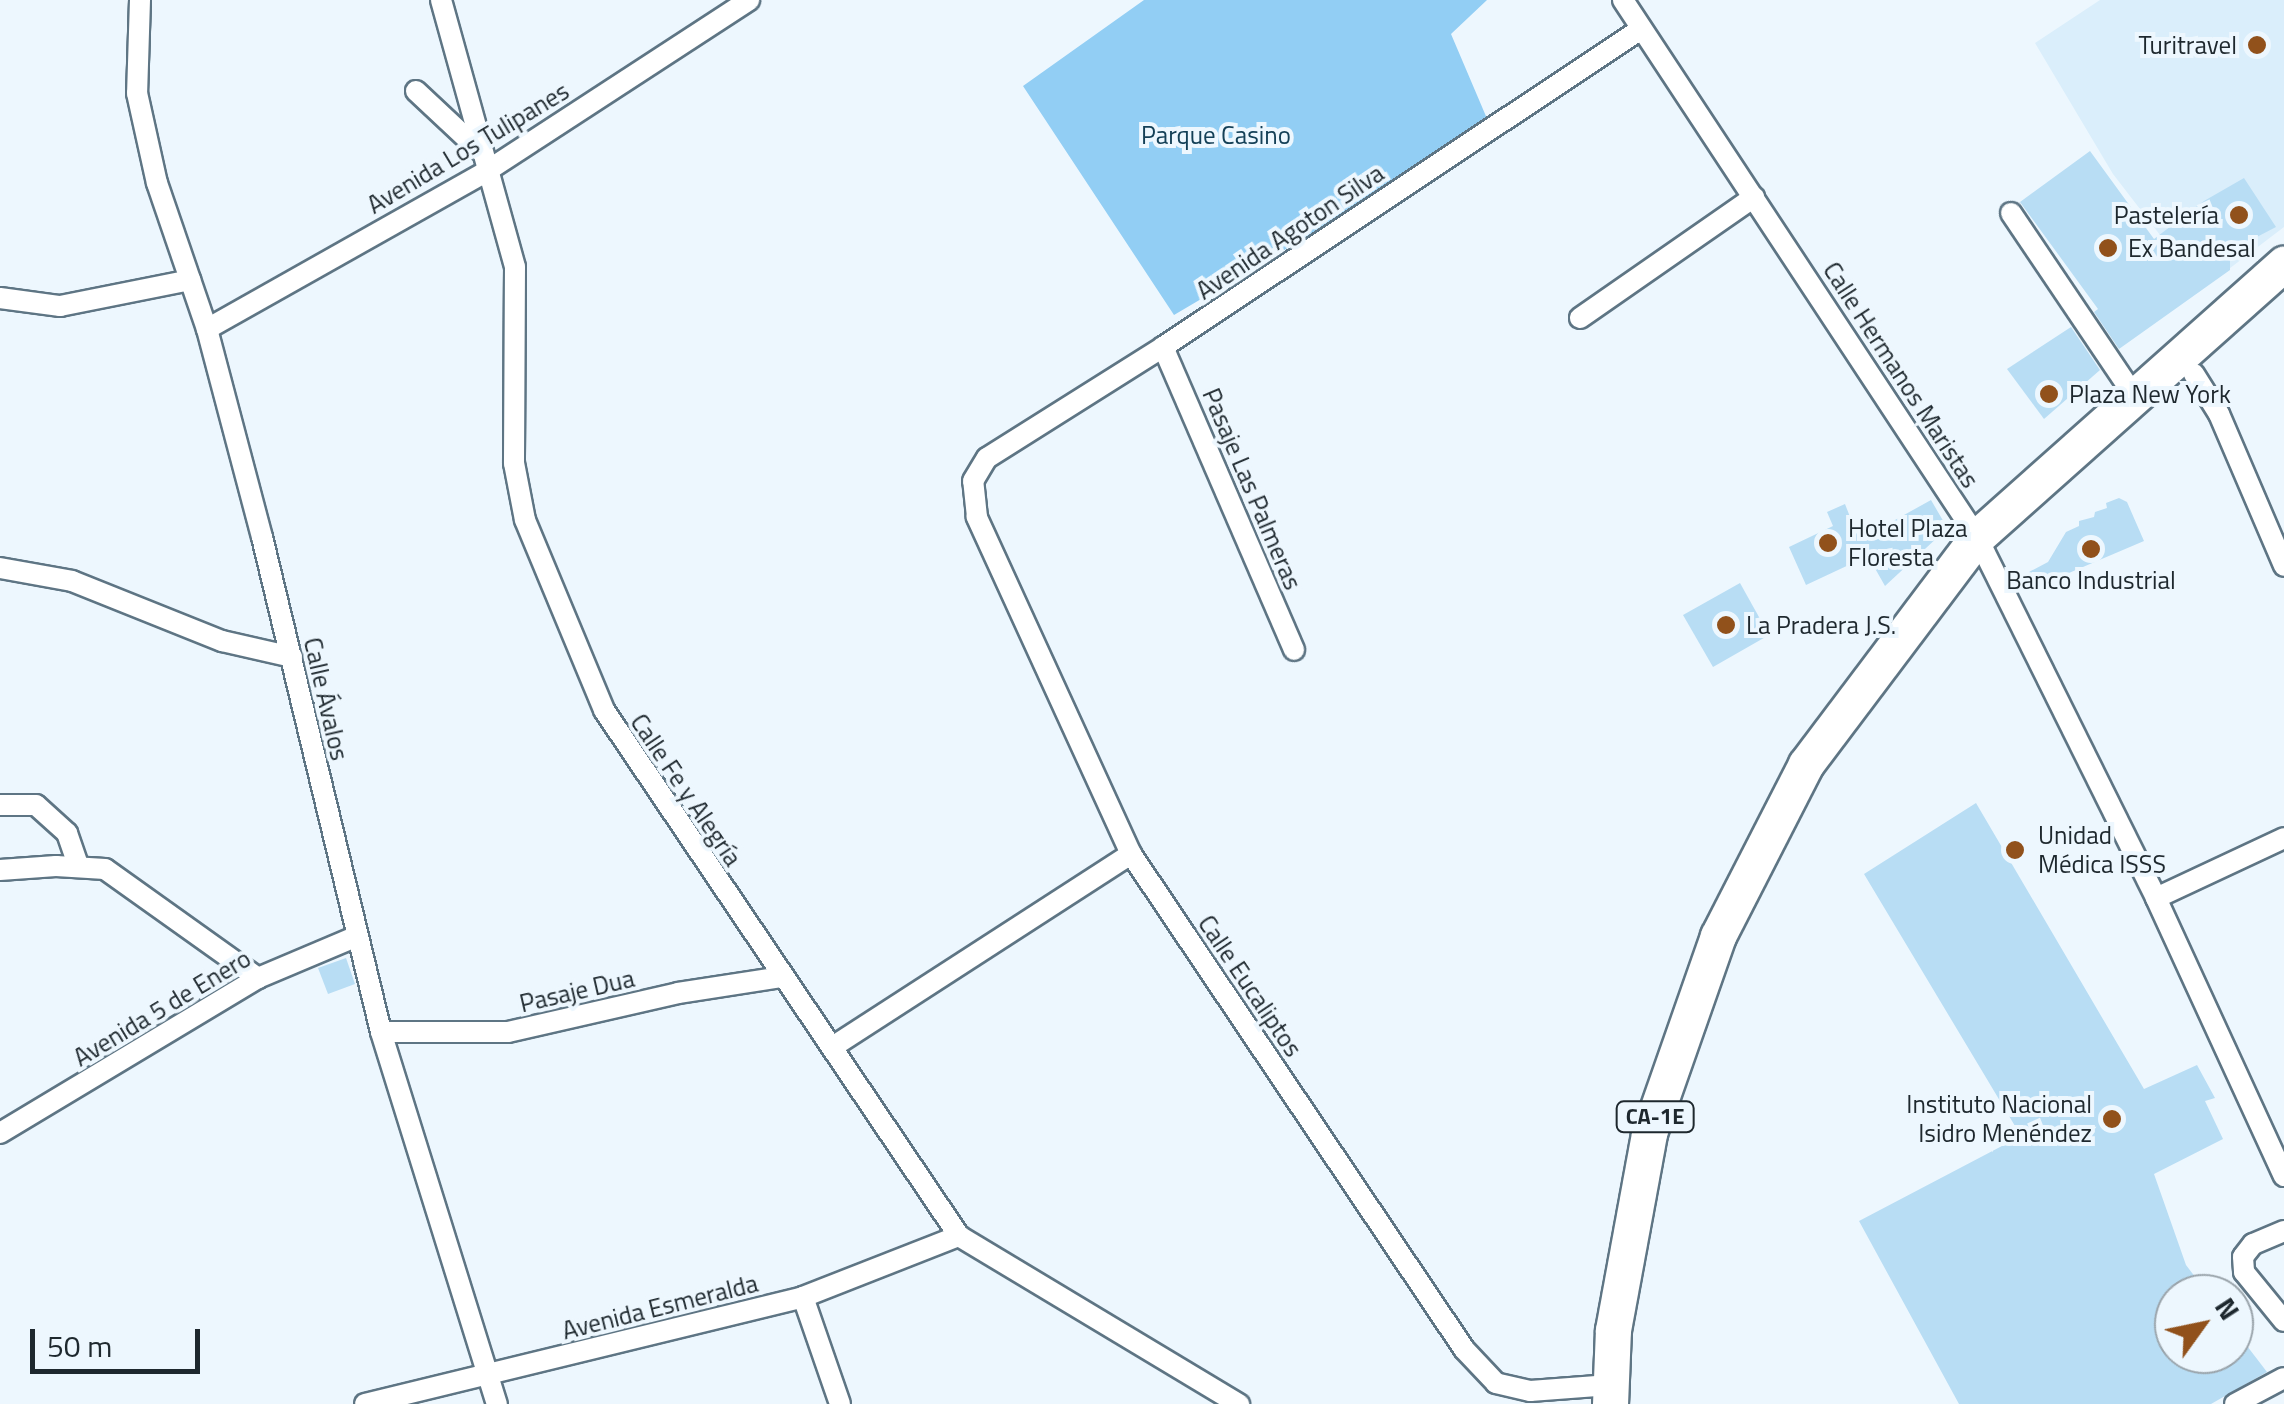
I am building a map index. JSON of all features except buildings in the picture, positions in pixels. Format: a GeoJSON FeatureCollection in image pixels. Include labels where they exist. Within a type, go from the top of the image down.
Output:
{"type":"FeatureCollection","features":[{"type":"Feature","properties":{"kind":"highway","name":"CA-1E"},"geometry":{"type":"LineString","coordinates":[[1610,1395],[1613,1330],[1649,1133],[1718,936],[1806,764],[1923,612],[1982,548],[2135,397],[2284,262]]}},
{"type":"Feature","properties":{"kind":"highway","name":"CA-1E"},"geometry":{"type":"LineString","coordinates":[[1982,548],[2194,374],[2284,292]]}},
{"type":"Feature","properties":{"kind":"street","name":"Calle Ávalos"},"geometry":{"type":"LineString","coordinates":[[140,0],[137,93],[157,183],[206,329],[292,658],[355,937],[381,1032],[491,1374],[497,1404]]}},
{"type":"Feature","properties":{"kind":"street","name":"Calle Fe y Alegría"},"geometry":{"type":"LineString","coordinates":[[440,0],[479,150],[516,267],[514,463],[525,520],[604,710],[959,1236],[1239,1404]]}},
{"type":"Feature","properties":{"kind":"street","name":"Avenida Los Tulipanes"},"geometry":{"type":"LineString","coordinates":[[206,329],[487,171],[749,0]]}},
{"type":"Feature","properties":{"kind":"street","name":"Calle Hermanos Maristas"},"geometry":{"type":"LineString","coordinates":[[1623,0],[1982,548],[2156,898],[2284,1176]]}},
{"type":"Feature","properties":{"kind":"street","name":"Avenida Agoton Silva"},"geometry":{"type":"LineString","coordinates":[[973,481],[987,458],[1163,347],[1641,28]]}},
{"type":"Feature","properties":{"kind":"street"},"geometry":{"type":"LineString","coordinates":[[416,90],[479,150]]}},
{"type":"Feature","properties":{"kind":"street"},"geometry":{"type":"LineString","coordinates":[[1580,318],[1754,197]]}},
{"type":"Feature","properties":{"kind":"street"},"geometry":{"type":"LineString","coordinates":[[2011,213],[2135,397]]}},
{"type":"Feature","properties":{"kind":"street"},"geometry":{"type":"LineString","coordinates":[[0,298],[60,306],[190,280]]}},
{"type":"Feature","properties":{"kind":"street","name":"Pasaje Las Palmeras"},"geometry":{"type":"LineString","coordinates":[[1163,347],[1294,650]]}},
{"type":"Feature","properties":{"kind":"street"},"geometry":{"type":"LineString","coordinates":[[2194,374],[2218,414],[2284,566]]}},
{"type":"Feature","properties":{"kind":"street","name":"Calle Eucaliptos"},"geometry":{"type":"LineString","coordinates":[[973,481],[977,517],[1131,854],[1464,1348],[1496,1383],[1530,1390],[1610,1395]]}},
{"type":"Feature","properties":{"kind":"street"},"geometry":{"type":"LineString","coordinates":[[0,568],[72,581],[222,641],[292,658]]}},
{"type":"Feature","properties":{"kind":"street"},"geometry":{"type":"LineString","coordinates":[[0,805],[36,805],[66,833],[79,868]]}},
{"type":"Feature","properties":{"kind":"street"},"geometry":{"type":"LineString","coordinates":[[2156,898],[2284,838]]}},
{"type":"Feature","properties":{"kind":"street"},"geometry":{"type":"LineString","coordinates":[[834,1046],[1131,854]]}},
{"type":"Feature","properties":{"kind":"street"},"geometry":{"type":"LineString","coordinates":[[0,870],[105,870],[258,978]]}},
{"type":"Feature","properties":{"kind":"street","name":"Avenida 5 de Enero"},"geometry":{"type":"LineString","coordinates":[[0,1133],[258,978],[355,937]]}},
{"type":"Feature","properties":{"kind":"street","name":"Pasaje Dua"},"geometry":{"type":"LineString","coordinates":[[381,1032],[508,1032],[678,994],[781,977]]}},
{"type":"Feature","properties":{"kind":"street"},"geometry":{"type":"LineString","coordinates":[[2284,1231],[2253,1244],[2243,1257],[2244,1272],[2284,1321]]}},
{"type":"Feature","properties":{"kind":"street","name":"Avenida Esmeralda"},"geometry":{"type":"LineString","coordinates":[[365,1404],[803,1298],[959,1236]]}},
{"type":"Feature","properties":{"kind":"street"},"geometry":{"type":"LineString","coordinates":[[803,1298],[840,1404]]}},
{"type":"Feature","properties":{"kind":"street"},"geometry":{"type":"LineString","coordinates":[[2236,1404],[2284,1378]]}},
{"type":"Feature","properties":{"kind":"shaded area"},"geometry":{"type":"Polygon","coordinates":[[[2100,0],[2284,0],[2284,227],[2196,294],[2160,235],[2113,174],[2035,43],[2100,0]]]}},
{"type":"Feature","properties":{"kind":"green space","name":"Parque Casino"},"geometry":{"type":"Polygon","coordinates":[[[1144,0],[1487,0],[1451,34],[1491,128],[1174,315],[1023,86],[1144,0]]]}},
{"type":"Feature","properties":{"kind":"place","name":"Turitravel"},"geometry":{"type":"Point","coordinates":[2257,45]}},
{"type":"Feature","properties":{"kind":"place","name":"Pastelería"},"geometry":{"type":"Point","coordinates":[2239,215]}},
{"type":"Feature","properties":{"kind":"place","name":"Ex Bandesal"},"geometry":{"type":"Point","coordinates":[2108,248]}},
{"type":"Feature","properties":{"kind":"place","name":"Plaza New York"},"geometry":{"type":"Point","coordinates":[2049,394]}},
{"type":"Feature","properties":{"kind":"place","name":"Hotel Plaza Floresta"},"geometry":{"type":"Point","coordinates":[1828,543]}},
{"type":"Feature","properties":{"kind":"place","name":"Banco Industrial"},"geometry":{"type":"Point","coordinates":[2091,549]}},
{"type":"Feature","properties":{"kind":"place","name":"La Pradera J.S."},"geometry":{"type":"Point","coordinates":[1726,625]}},
{"type":"Feature","properties":{"kind":"place","name":"Unidad Médica ISSS"},"geometry":{"type":"Point","coordinates":[2015,850]}},
{"type":"Feature","properties":{"kind":"place","name":"Instituto Nacional Isidro Menéndez"},"geometry":{"type":"Point","coordinates":[2112,1119]}}]}
